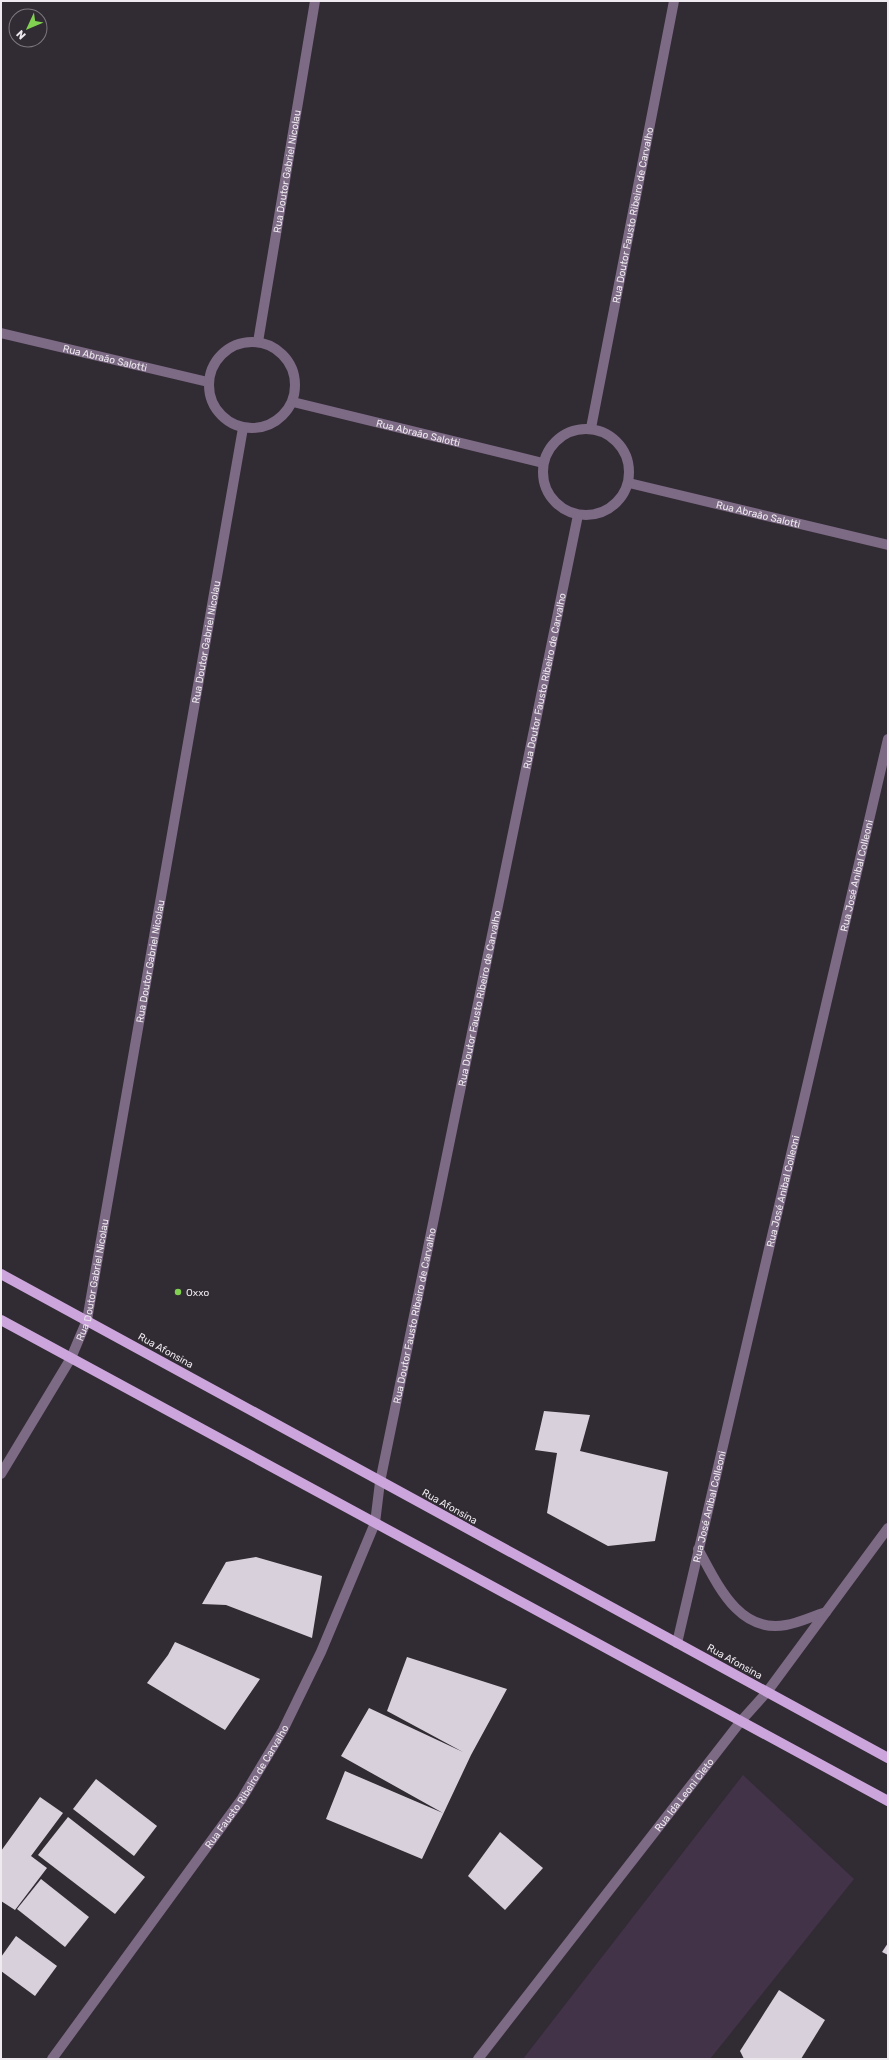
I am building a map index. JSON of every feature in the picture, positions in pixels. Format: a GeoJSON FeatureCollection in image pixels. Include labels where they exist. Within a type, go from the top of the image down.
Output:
{"type":"FeatureCollection","features":[{"type":"Feature","properties":{"kind":"main road","name":"Rua Afonsina"},"geometry":{"type":"LineString","coordinates":[[1,1274],[888,1758]]}},
{"type":"Feature","properties":{"kind":"main road"},"geometry":{"type":"LineString","coordinates":[[1,1320],[888,1801]]}},
{"type":"Feature","properties":{"kind":"street","name":"Rua Doutor Gabriel Nicolau"},"geometry":{"type":"LineString","coordinates":[[258,342],[315,1]]}},
{"type":"Feature","properties":{"kind":"street","name":"Rua Doutor Fausto Ribeiro de Carvalho"},"geometry":{"type":"LineString","coordinates":[[591,428],[674,1]]}},
{"type":"Feature","properties":{"kind":"street","name":"Rua Abraão Salotti"},"geometry":{"type":"LineString","coordinates":[[1,333],[208,382]]}},
{"type":"Feature","properties":{"kind":"street"},"geometry":{"type":"LineString","coordinates":[[244,342],[258,342],[271,346],[282,354],[290,364],[295,376],[296,390],[286,413],[278,421],[261,427],[243,428],[232,424],[214,406],[210,395],[208,382],[212,368],[219,356],[244,342]]}},
{"type":"Feature","properties":{"kind":"street","name":"Rua Abraão Salotti"},"geometry":{"type":"LineString","coordinates":[[292,402],[543,463]]}},
{"type":"Feature","properties":{"kind":"street","name":"Rua Doutor Gabriel Nicolau"},"geometry":{"type":"LineString","coordinates":[[1,1474],[71,1358],[87,1320],[243,428]]}},
{"type":"Feature","properties":{"kind":"street"},"geometry":{"type":"LineString","coordinates":[[591,428],[605,433],[617,441],[626,453],[630,468],[629,483],[624,495],[616,505],[604,512],[592,515],[578,515],[565,510],[554,502],[546,490],[543,477],[543,463],[548,451],[556,441],[566,434],[578,429],[591,428]]}},
{"type":"Feature","properties":{"kind":"street","name":"Rua Abraão Salotti"},"geometry":{"type":"LineString","coordinates":[[629,483],[888,545]]}},
{"type":"Feature","properties":{"kind":"street","name":"Rua Doutor Fausto Ribeiro de Carvalho"},"geometry":{"type":"LineString","coordinates":[[380,1482],[578,515]]}},
{"type":"Feature","properties":{"kind":"street","name":"Rua José Anibal Colleoni"},"geometry":{"type":"LineString","coordinates":[[677,1643],[888,739]]}},
{"type":"Feature","properties":{"kind":"street","name":"Rua Fausto Ribeiro de Carvalho"},"geometry":{"type":"LineString","coordinates":[[52,2059],[241,1800],[283,1730],[321,1652],[376,1523],[380,1482]]}},
{"type":"Feature","properties":{"kind":"street","name":"Rua Ida Leoni Cleto"},"geometry":{"type":"LineString","coordinates":[[478,2059],[741,1721],[767,1692],[888,1528]]}},
{"type":"Feature","properties":{"kind":"street"},"geometry":{"type":"LineString","coordinates":[[698,1549],[720,1590],[735,1609],[750,1620],[771,1626],[786,1625],[826,1612]]}},
{"type":"Feature","properties":{"kind":"shaded area"},"geometry":{"type":"Polygon","coordinates":[[[743,1775],[854,1879],[710,2059],[523,2059],[743,1775]]]}},
{"type":"Feature","properties":{"kind":"building"},"geometry":{"type":"Polygon","coordinates":[[[544,1411],[590,1415],[580,1451],[668,1472],[655,1541],[608,1546],[547,1513],[557,1453],[535,1450],[544,1411]]]}},
{"type":"Feature","properties":{"kind":"building"},"geometry":{"type":"Polygon","coordinates":[[[256,1557],[322,1576],[312,1638],[226,1605],[202,1604],[226,1562],[256,1557]]]}},
{"type":"Feature","properties":{"kind":"building"},"geometry":{"type":"Polygon","coordinates":[[[175,1642],[260,1679],[225,1730],[147,1683],[168,1655],[175,1642]]]}},
{"type":"Feature","properties":{"kind":"building"},"geometry":{"type":"Polygon","coordinates":[[[407,1657],[507,1689],[471,1755],[422,1859],[326,1819],[345,1771],[443,1813],[341,1756],[369,1708],[463,1752],[387,1711],[407,1657]]]}},
{"type":"Feature","properties":{"kind":"building"},"geometry":{"type":"Polygon","coordinates":[[[96,1779],[157,1826],[134,1856],[73,1809],[96,1779]]]}},
{"type":"Feature","properties":{"kind":"building"},"geometry":{"type":"Polygon","coordinates":[[[40,1797],[63,1813],[31,1856],[47,1868],[15,1910],[1,1901],[1,1851],[40,1797]]]}},
{"type":"Feature","properties":{"kind":"building"},"geometry":{"type":"Polygon","coordinates":[[[68,1817],[145,1877],[115,1914],[38,1855],[68,1817]]]}},
{"type":"Feature","properties":{"kind":"building"},"geometry":{"type":"Polygon","coordinates":[[[500,1832],[543,1868],[505,1910],[468,1876],[500,1832]]]}},
{"type":"Feature","properties":{"kind":"building"},"geometry":{"type":"Polygon","coordinates":[[[41,1879],[89,1917],[65,1947],[17,1909],[41,1879]]]}},
{"type":"Feature","properties":{"kind":"building"},"geometry":{"type":"Polygon","coordinates":[[[16,1936],[57,1966],[35,1996],[1,1971],[1,1957],[16,1936]]]}},
{"type":"Feature","properties":{"kind":"building"},"geometry":{"type":"Polygon","coordinates":[[[888,1943],[888,1955],[882,1952],[888,1943]]]}},
{"type":"Feature","properties":{"kind":"building"},"geometry":{"type":"Polygon","coordinates":[[[779,1990],[825,2020],[801,2059],[744,2059],[740,2051],[779,1990]]]}},
{"type":"Feature","properties":{"kind":"place","name":"Oxxo"},"geometry":{"type":"Point","coordinates":[178,1292]}}]}
